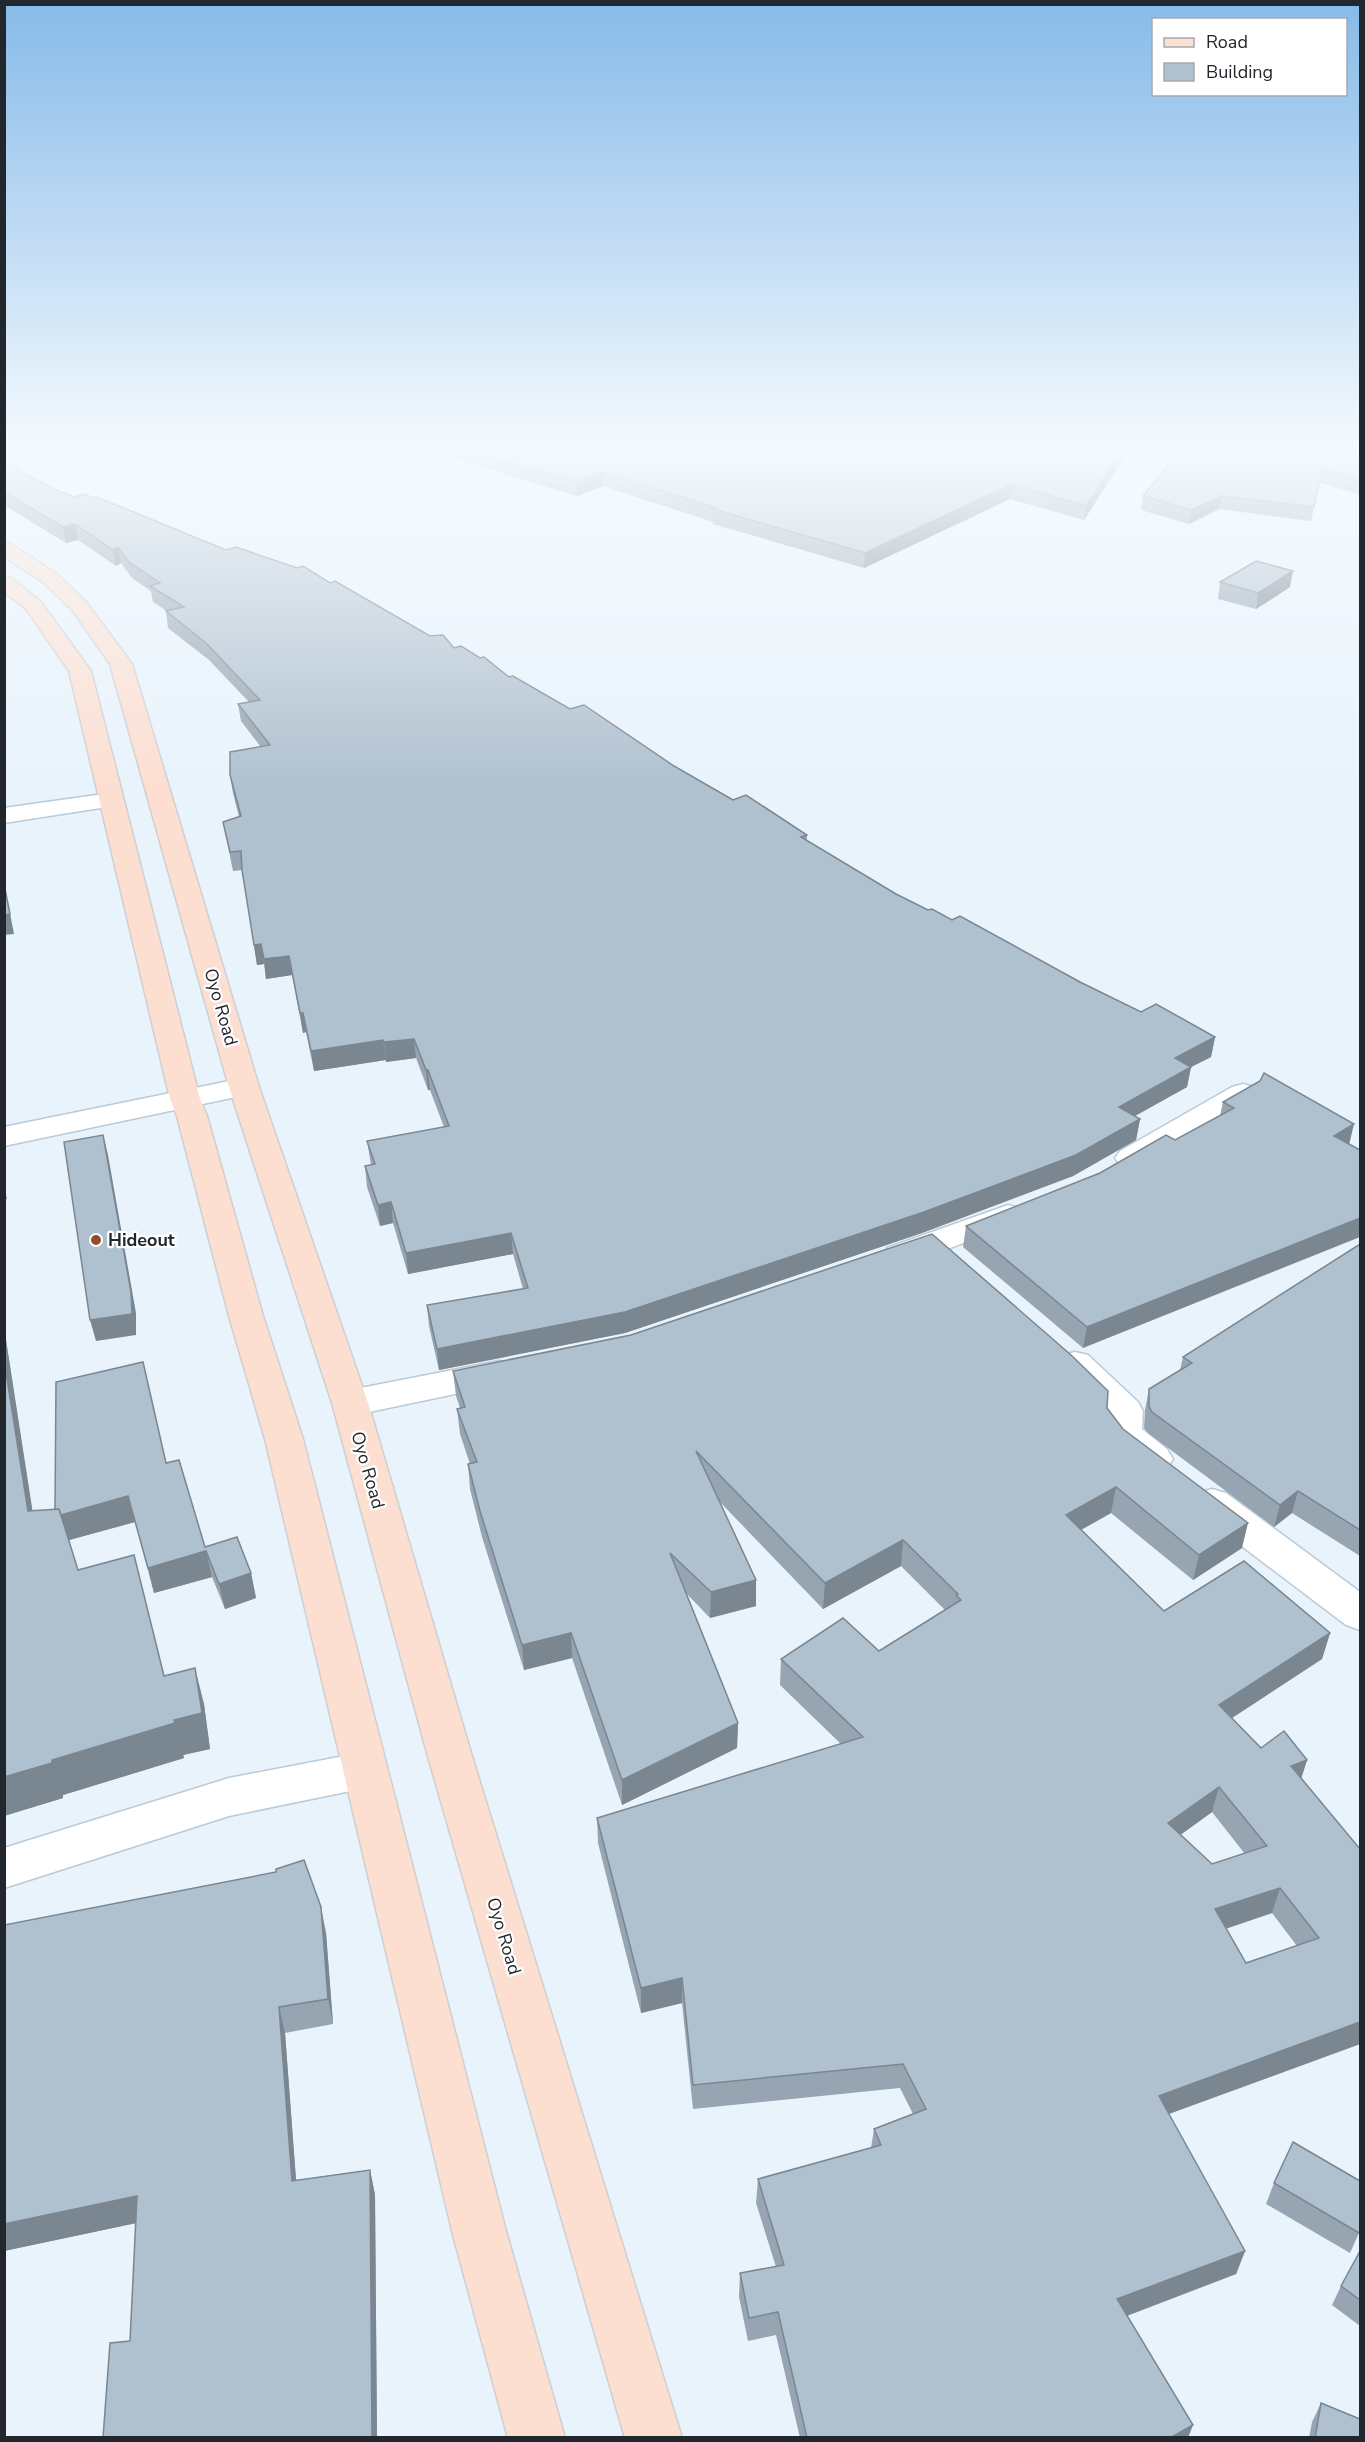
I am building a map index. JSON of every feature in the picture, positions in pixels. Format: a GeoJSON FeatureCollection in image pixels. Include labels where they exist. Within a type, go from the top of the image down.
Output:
{"type":"FeatureCollection","features":[{"type":"Feature","properties":{"kind":"main road","name":"Oyo Road"},"geometry":{"type":"LineString","coordinates":[[22,561],[57,585],[79,606],[121,664],[244,1087],[350,1404],[452,1764],[654,2438]]}},
{"type":"Feature","properties":{"kind":"main road"},"geometry":{"type":"LineString","coordinates":[[4,582],[33,605],[80,671],[185,1099],[192,1116],[246,1316],[284,1439],[479,2231],[537,2438]]}},
{"type":"Feature","properties":{"kind":"street"},"geometry":{"type":"LineString","coordinates":[[4,816],[111,800]]}},
{"type":"Feature","properties":{"kind":"street"},"geometry":{"type":"LineString","coordinates":[[4,1137],[244,1087]]}},
{"type":"Feature","properties":{"kind":"street"},"geometry":{"type":"LineString","coordinates":[[1105,1173],[1243,1093]]}},
{"type":"Feature","properties":{"kind":"street"},"geometry":{"type":"LineString","coordinates":[[867,1266],[948,1255],[1031,1206]]}},
{"type":"Feature","properties":{"kind":"street"},"geometry":{"type":"LineString","coordinates":[[1047,1340],[1125,1411],[1123,1432],[1133,1444],[1360,1614]]}},
{"type":"Feature","properties":{"kind":"street"},"geometry":{"type":"LineString","coordinates":[[350,1404],[527,1367]]}},
{"type":"Feature","properties":{"kind":"street"},"geometry":{"type":"LineString","coordinates":[[4,1868],[229,1797],[365,1770]]}},
{"type":"Feature","properties":{"kind":"building"},"geometry":{"type":"Polygon","coordinates":[[[277,561],[297,568],[303,566],[330,583],[335,581],[430,636],[443,635],[454,648],[461,646],[480,658],[484,657],[509,677],[513,676],[570,709],[584,705],[674,766],[733,800],[746,795],[807,835],[801,837],[896,894],[952,920],[960,916],[1080,982],[1141,1012],[1156,1004],[1215,1037],[1175,1058],[1191,1067],[1119,1107],[1140,1119],[1076,1155],[924,1212],[625,1312],[437,1349],[427,1305],[528,1288],[511,1233],[406,1253],[391,1202],[378,1205],[365,1166],[375,1164],[367,1141],[449,1126],[428,1070],[426,1070],[414,1039],[384,1042],[383,1040],[311,1051],[303,1013],[300,1013],[289,956],[264,959],[261,944],[254,945],[241,851],[230,852],[223,822],[241,816],[230,775],[230,752],[270,745],[238,704],[260,700],[206,643],[166,611],[184,607],[150,586],[160,583],[129,562],[277,561]]]}},
{"type":"Feature","properties":{"kind":"building"},"geometry":{"type":"Polygon","coordinates":[[[1256,561],[1293,571],[1258,593],[1220,582],[1256,561]]]}},
{"type":"Feature","properties":{"kind":"building"},"geometry":{"type":"Polygon","coordinates":[[[4,884],[10,914],[4,915],[4,884]]]}},
{"type":"Feature","properties":{"kind":"building"},"geometry":{"type":"Polygon","coordinates":[[[1264,1073],[1354,1124],[1334,1136],[1360,1150],[1360,1218],[1087,1327],[966,1226],[1100,1173],[1166,1135],[1175,1140],[1234,1108],[1223,1102],[1260,1081],[1264,1073]]]}},
{"type":"Feature","properties":{"kind":"building"},"geometry":{"type":"Polygon","coordinates":[[[103,1135],[131,1292],[132,1314],[90,1320],[64,1142],[103,1135]]]}},
{"type":"Feature","properties":{"kind":"building"},"geometry":{"type":"Polygon","coordinates":[[[932,1234],[1071,1355],[1108,1391],[1107,1408],[1123,1429],[1248,1523],[1199,1555],[1116,1487],[1066,1515],[1164,1611],[1244,1561],[1330,1633],[1219,1705],[1261,1748],[1284,1731],[1307,1760],[1291,1766],[1360,1849],[1360,2022],[1159,2096],[1245,2251],[1117,2299],[1193,2425],[1170,2438],[807,2438],[778,2312],[749,2318],[740,2273],[784,2265],[758,2179],[881,2145],[874,2129],[926,2109],[903,2064],[693,2085],[682,1978],[641,1988],[597,1818],[863,1737],[781,1659],[843,1618],[879,1651],[961,1600],[956,1595],[958,1594],[903,1540],[825,1583],[696,1451],[756,1580],[711,1592],[670,1553],[738,1723],[622,1780],[571,1633],[522,1645],[480,1511],[468,1464],[477,1462],[457,1409],[465,1407],[453,1371],[631,1335],[932,1234]],[[1219,1787],[1168,1823],[1212,1864],[1267,1846],[1219,1787]],[[1280,1888],[1215,1909],[1246,1963],[1319,1938],[1280,1888]]]}},
{"type":"Feature","properties":{"kind":"building"},"geometry":{"type":"Polygon","coordinates":[[[1360,1244],[1360,1530],[1298,1491],[1280,1505],[1152,1412],[1149,1407],[1149,1389],[1192,1363],[1183,1357],[1360,1244]]]}},
{"type":"Feature","properties":{"kind":"building"},"geometry":{"type":"Polygon","coordinates":[[[4,1360],[28,1511],[59,1509],[78,1570],[134,1555],[164,1676],[195,1668],[202,1713],[174,1720],[175,1723],[4,1777],[4,1360]]]}},
{"type":"Feature","properties":{"kind":"building"},"geometry":{"type":"Polygon","coordinates":[[[143,1362],[166,1463],[179,1460],[205,1547],[237,1537],[251,1573],[219,1584],[206,1551],[148,1568],[128,1496],[61,1515],[59,1509],[55,1509],[56,1382],[143,1362]]]}},
{"type":"Feature","properties":{"kind":"building"},"geometry":{"type":"Polygon","coordinates":[[[304,1860],[321,1907],[328,1999],[279,2007],[292,2181],[370,2170],[372,2438],[103,2438],[110,2343],[130,2341],[137,2196],[4,2224],[4,1925],[276,1872],[276,1869],[304,1860]]]}},
{"type":"Feature","properties":{"kind":"building"},"geometry":{"type":"Polygon","coordinates":[[[1293,2142],[1360,2181],[1359,2233],[1274,2183],[1293,2142]]]}},
{"type":"Feature","properties":{"kind":"building"},"geometry":{"type":"Polygon","coordinates":[[[1360,2251],[1360,2300],[1341,2286],[1360,2251]]]}},
{"type":"Feature","properties":{"kind":"building"},"geometry":{"type":"Polygon","coordinates":[[[1321,2403],[1360,2419],[1360,2438],[1315,2438],[1321,2403]]]}},
{"type":"Feature","properties":{"kind":"place","name":"Hideout"},"geometry":{"type":"Point","coordinates":[96,1240]}}]}
